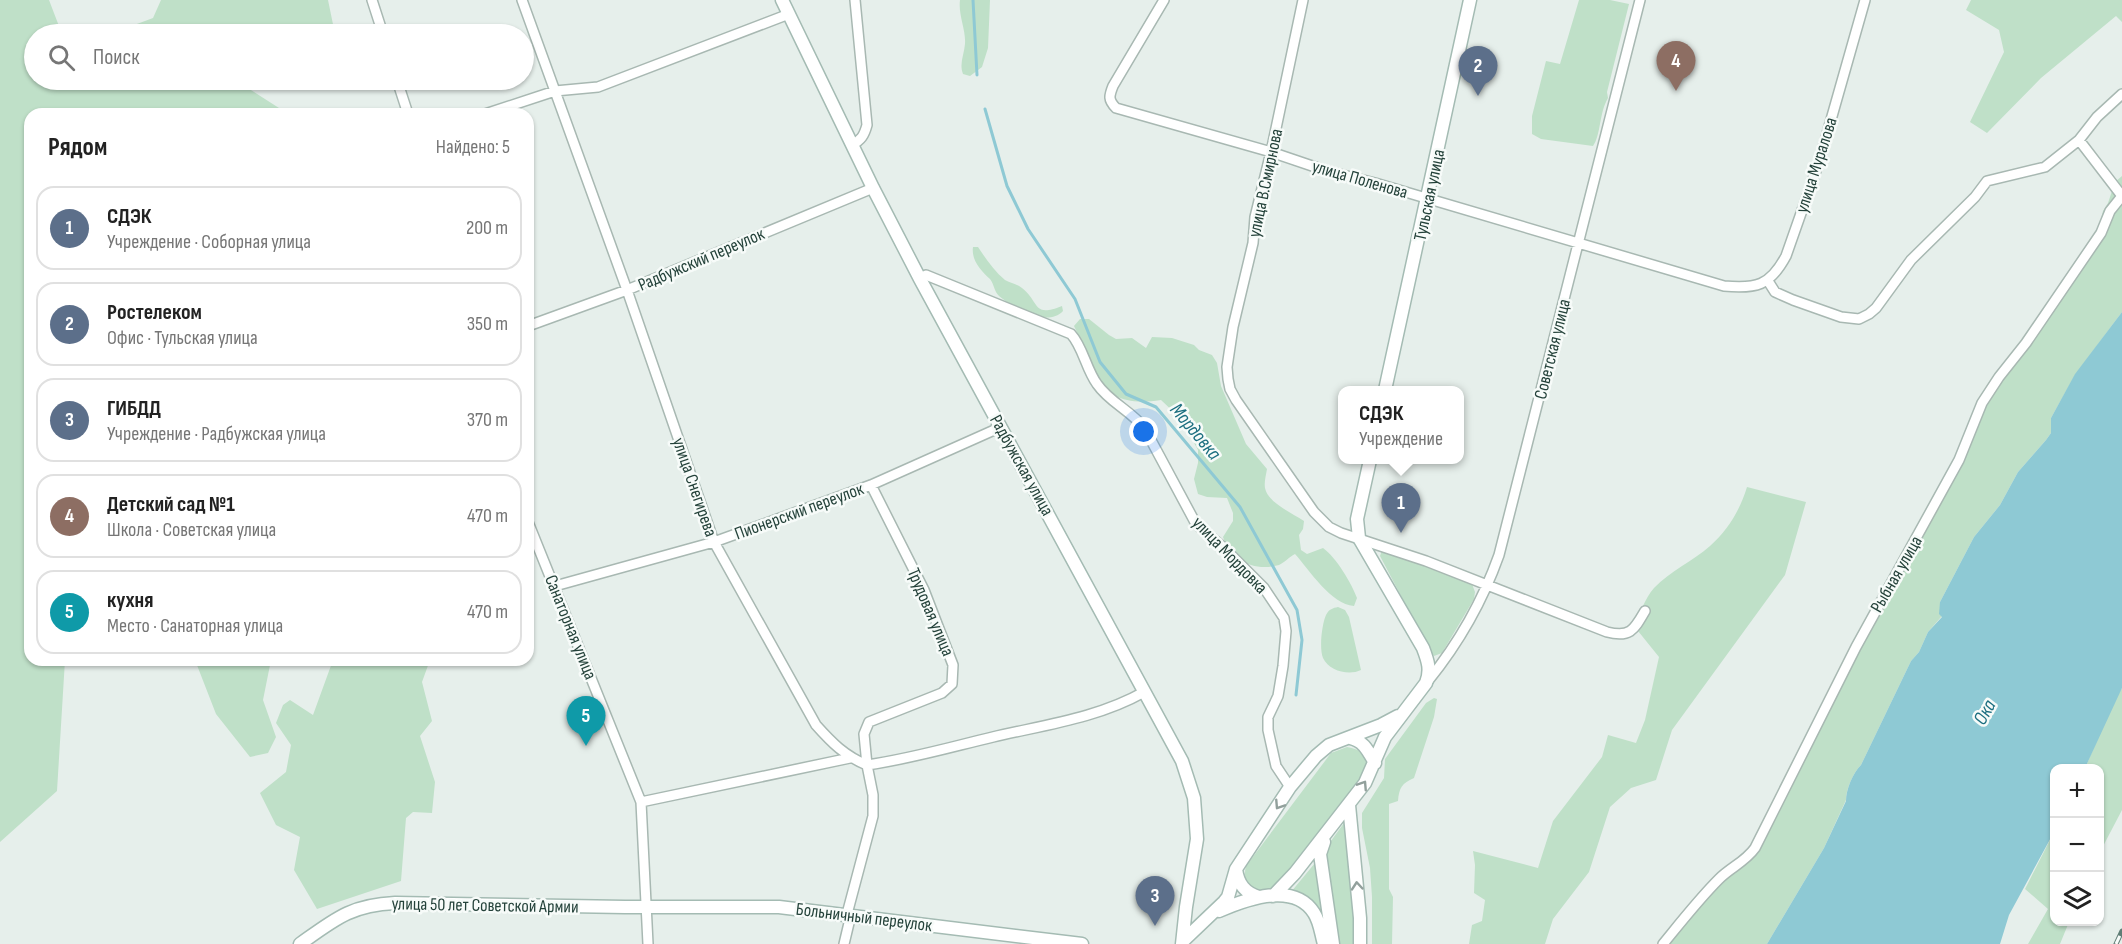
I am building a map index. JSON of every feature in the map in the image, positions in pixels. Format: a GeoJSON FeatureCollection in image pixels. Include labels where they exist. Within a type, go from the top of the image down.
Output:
{"type":"FeatureCollection","features":[{"type":"Feature","properties":{"kind":"main road","name":"Радбужская улица"},"geometry":{"type":"LineString","coordinates":[[782,0],[852,146],[920,279],[1182,761],[1194,798],[1197,839],[1182,942]]}},
{"type":"Feature","properties":{"kind":"main road","name":"Тульская улица"},"geometry":{"type":"LineString","coordinates":[[1386,386],[1470,0]]}},
{"type":"Feature","properties":{"kind":"main road"},"geometry":{"type":"LineString","coordinates":[[1273,896],[1295,873],[1365,783],[1385,736],[1426,683],[1430,674],[1423,648],[1359,538],[1357,519],[1369,464]]}},
{"type":"Feature","properties":{"kind":"main road"},"geometry":{"type":"LineString","coordinates":[[1182,942],[1228,897],[1236,869],[1290,787],[1316,756],[1329,745],[1381,725],[1403,713]]}},
{"type":"Feature","properties":{"kind":"main road"},"geometry":{"type":"LineString","coordinates":[[1350,738],[1364,744],[1375,763]]}},
{"type":"Feature","properties":{"kind":"main road"},"geometry":{"type":"LineString","coordinates":[[1349,805],[1360,918],[1360,944]]}},
{"type":"Feature","properties":{"kind":"main road"},"geometry":{"type":"LineString","coordinates":[[1325,836],[1320,854],[1334,944]]}},
{"type":"Feature","properties":{"kind":"main road"},"geometry":{"type":"LineString","coordinates":[[1236,869],[1242,886],[1251,895],[1259,897]]}},
{"type":"Feature","properties":{"kind":"main road"},"geometry":{"type":"LineString","coordinates":[[1210,915],[1240,902],[1259,897],[1288,896],[1306,903],[1315,914],[1324,944]]}},
{"type":"Feature","properties":{"kind":"main road","name":"улица 50 лет Советской Армии"},"geometry":{"type":"LineString","coordinates":[[300,944],[343,914],[376,904],[646,906]]}},
{"type":"Feature","properties":{"kind":"main road","name":"Больничный переулок"},"geometry":{"type":"LineString","coordinates":[[646,906],[744,906],[848,915],[1008,939],[1082,944]]}},
{"type":"Feature","properties":{"kind":"street"},"geometry":{"type":"LineString","coordinates":[[372,0],[380,24]]}},
{"type":"Feature","properties":{"kind":"street","name":"улица Снегирева"},"geometry":{"type":"LineString","coordinates":[[522,0],[531,24]]}},
{"type":"Feature","properties":{"kind":"street"},"geometry":{"type":"LineString","coordinates":[[852,146],[865,135],[867,125],[855,0]]}},
{"type":"Feature","properties":{"kind":"street","name":"улица Поленова"},"geometry":{"type":"LineString","coordinates":[[1164,0],[1113,86],[1109,96],[1116,108],[1724,286],[1753,287],[1768,281]]}},
{"type":"Feature","properties":{"kind":"street","name":"улица В.Смирнова"},"geometry":{"type":"LineString","coordinates":[[1303,0],[1272,152],[1255,217],[1253,243],[1233,327],[1227,367],[1230,389],[1236,400],[1314,512],[1329,527],[1359,538]]}},
{"type":"Feature","properties":{"kind":"street","name":"Советская улица"},"geometry":{"type":"LineString","coordinates":[[1426,683],[1445,658],[1488,585],[1509,520],[1640,0]]}},
{"type":"Feature","properties":{"kind":"street","name":"улица Муралова"},"geometry":{"type":"LineString","coordinates":[[1768,281],[1779,270],[1786,256],[1819,162],[1865,0]]}},
{"type":"Feature","properties":{"kind":"street"},"geometry":{"type":"LineString","coordinates":[[503,108],[555,91],[598,87],[789,14]]}},
{"type":"Feature","properties":{"kind":"street","name":"улица Снегирева"},"geometry":{"type":"LineString","coordinates":[[534,33],[627,290],[714,542],[816,725],[835,747],[850,758],[867,765]]}},
{"type":"Feature","properties":{"kind":"street"},"geometry":{"type":"LineString","coordinates":[[400,90],[406,108]]}},
{"type":"Feature","properties":{"kind":"street"},"geometry":{"type":"LineString","coordinates":[[1768,281],[1776,292],[1793,300],[1841,317],[1859,319],[1876,308],[1911,260],[1975,197],[1987,181],[2045,167],[2079,140],[2097,117],[2122,93]]}},
{"type":"Feature","properties":{"kind":"street"},"geometry":{"type":"LineString","coordinates":[[2079,140],[2122,196]]}},
{"type":"Feature","properties":{"kind":"street","name":"Радбужский переулок"},"geometry":{"type":"LineString","coordinates":[[534,324],[627,290],[873,188]]}},
{"type":"Feature","properties":{"kind":"street","name":"Рыбная улица"},"geometry":{"type":"LineString","coordinates":[[1663,944],[1714,884],[1749,857],[1755,848],[1856,646],[1959,460],[1982,403],[2025,345],[2101,233],[2110,211],[2122,196]]}},
{"type":"Feature","properties":{"kind":"street","name":"улица Мордовка"},"geometry":{"type":"LineString","coordinates":[[920,279],[926,275],[1071,334],[1077,340],[1097,385],[1110,399],[1139,420],[1145,429],[1196,524],[1224,548],[1276,603],[1284,618],[1285,649],[1278,696],[1268,717],[1268,730],[1276,766],[1290,787]]}},
{"type":"Feature","properties":{"kind":"street","name":"Пионерский переулок"},"geometry":{"type":"LineString","coordinates":[[555,586],[714,542],[871,485],[1001,427]]}},
{"type":"Feature","properties":{"kind":"street","name":"Трудовая улица"},"geometry":{"type":"LineString","coordinates":[[867,765],[864,734],[869,722],[942,693],[952,684],[953,665],[924,590],[871,485]]}},
{"type":"Feature","properties":{"kind":"street","name":"Санаторная улица"},"geometry":{"type":"LineString","coordinates":[[534,536],[642,802],[648,944]]}},
{"type":"Feature","properties":{"kind":"street"},"geometry":{"type":"LineString","coordinates":[[1359,538],[1607,632],[1620,635],[1630,632],[1645,611]]}},
{"type":"Feature","properties":{"kind":"street"},"geometry":{"type":"LineString","coordinates":[[844,944],[849,923],[848,915],[873,816],[873,795],[867,765],[912,758],[1087,715],[1121,704],[1144,692]]}},
{"type":"Feature","properties":{"kind":"street"},"geometry":{"type":"LineString","coordinates":[[642,802],[850,758]]}},
{"type":"Feature","properties":{"kind":"green space"},"geometry":{"type":"Polygon","coordinates":[[[0,0],[49,0],[58,24],[24,24],[24,90],[251,90],[279,108],[24,108],[24,666],[65,666],[57,791],[0,842],[0,0]]]}},
{"type":"Feature","properties":{"kind":"green space"},"geometry":{"type":"Polygon","coordinates":[[[161,0],[328,0],[333,24],[137,24],[153,18],[161,0]]]}},
{"type":"Feature","properties":{"kind":"green space"},"geometry":{"type":"Polygon","coordinates":[[[960,0],[990,0],[988,48],[982,67],[970,76],[963,74],[962,70],[965,38],[960,0]]]}},
{"type":"Feature","properties":{"kind":"green space"},"geometry":{"type":"Polygon","coordinates":[[[1579,0],[1610,0],[1629,4],[1607,92],[1608,98],[1593,146],[1541,139],[1532,134],[1532,116],[1546,61],[1560,64],[1579,0]]]}},
{"type":"Feature","properties":{"kind":"green space"},"geometry":{"type":"Polygon","coordinates":[[[1971,0],[2122,0],[2122,22],[2116,16],[2041,78],[1987,133],[1970,122],[2004,52],[1999,30],[1966,10],[1971,0]]]}},
{"type":"Feature","properties":{"kind":"green space"},"geometry":{"type":"Polygon","coordinates":[[[2122,176],[2122,312],[2075,375],[2051,418],[2051,433],[2018,472],[2000,505],[1974,537],[1940,602],[1942,616],[1928,632],[1919,652],[1911,661],[1861,765],[1850,781],[1846,800],[1824,848],[1767,944],[1658,944],[1712,883],[1747,855],[1969,431],[2024,342],[2098,233],[2103,211],[2115,182],[2122,176]]]}},
{"type":"Feature","properties":{"kind":"green space"},"geometry":{"type":"Polygon","coordinates":[[[973,247],[978,247],[990,265],[1005,280],[1018,285],[1028,293],[1038,307],[1046,310],[1062,306],[1063,311],[1048,318],[1039,317],[1021,311],[1005,301],[997,294],[990,279],[977,265],[973,247]]]}},
{"type":"Feature","properties":{"kind":"green space"},"geometry":{"type":"Polygon","coordinates":[[[1080,319],[1089,319],[1116,339],[1132,338],[1146,348],[1152,337],[1172,338],[1194,345],[1199,350],[1212,355],[1217,363],[1221,386],[1246,444],[1267,469],[1265,488],[1267,493],[1275,503],[1304,521],[1299,535],[1301,550],[1307,554],[1323,548],[1338,564],[1357,598],[1354,606],[1345,604],[1329,593],[1295,554],[1279,565],[1261,567],[1245,563],[1232,552],[1223,537],[1233,521],[1233,513],[1227,498],[1198,494],[1194,479],[1198,450],[1180,418],[1161,400],[1140,402],[1124,399],[1112,393],[1102,384],[1074,326],[1080,319]]]}},
{"type":"Feature","properties":{"kind":"green space"},"geometry":{"type":"Polygon","coordinates":[[[1747,487],[1806,502],[1785,575],[1672,730],[1656,780],[1631,788],[1610,807],[1589,872],[1553,919],[1545,944],[1469,944],[1472,925],[1482,921],[1485,900],[1474,893],[1473,851],[1538,868],[1553,821],[1602,757],[1608,735],[1636,743],[1645,720],[1659,657],[1634,626],[1645,601],[1654,588],[1667,576],[1710,546],[1728,526],[1741,504],[1747,487]]]}},
{"type":"Feature","properties":{"kind":"green space"},"geometry":{"type":"Polygon","coordinates":[[[1382,550],[1472,584],[1475,592],[1474,599],[1442,653],[1434,656],[1430,651],[1380,556],[1382,550]]]}},
{"type":"Feature","properties":{"kind":"green space"},"geometry":{"type":"Polygon","coordinates":[[[1338,607],[1345,610],[1349,617],[1361,670],[1356,672],[1334,669],[1323,658],[1321,642],[1325,619],[1330,610],[1338,607]]]}},
{"type":"Feature","properties":{"kind":"green space"},"geometry":{"type":"Polygon","coordinates":[[[197,666],[270,666],[263,700],[276,737],[268,753],[250,757],[216,714],[197,666]]]}},
{"type":"Feature","properties":{"kind":"green space"},"geometry":{"type":"Polygon","coordinates":[[[331,666],[428,666],[422,682],[432,721],[420,736],[435,782],[432,813],[413,812],[406,818],[401,881],[317,909],[294,870],[300,837],[276,825],[260,793],[286,772],[291,745],[276,723],[283,705],[290,700],[313,715],[331,666]]]}},
{"type":"Feature","properties":{"kind":"green space"},"geometry":{"type":"Polygon","coordinates":[[[2122,688],[2122,810],[2104,844],[2104,764],[2087,764],[2122,688]]]}},
{"type":"Feature","properties":{"kind":"green space"},"geometry":{"type":"Polygon","coordinates":[[[1434,698],[1437,699],[1434,717],[1414,778],[1402,786],[1398,801],[1389,804],[1389,889],[1393,897],[1392,944],[1372,944],[1370,868],[1362,828],[1362,813],[1384,778],[1385,759],[1426,703],[1434,698]]]}},
{"type":"Feature","properties":{"kind":"green space"},"geometry":{"type":"Polygon","coordinates":[[[1347,747],[1359,751],[1365,758],[1366,768],[1361,780],[1278,887],[1265,890],[1253,888],[1246,880],[1246,866],[1331,753],[1347,747]]]}},
{"type":"Feature","properties":{"kind":"green space"},"geometry":{"type":"Polygon","coordinates":[[[1344,823],[1354,900],[1356,944],[1338,944],[1325,857],[1328,845],[1344,823]]]}},
{"type":"Feature","properties":{"kind":"green space"},"geometry":{"type":"Polygon","coordinates":[[[2050,840],[2050,926],[2067,926],[2060,944],[2028,944],[2048,909],[2025,889],[2050,840]]]}},
{"type":"Feature","properties":{"kind":"green space"},"geometry":{"type":"Polygon","coordinates":[[[1315,863],[1325,918],[1307,898],[1291,892],[1315,863]]]}},
{"type":"Feature","properties":{"kind":"water","name":"Ока"},"geometry":{"type":"Polygon","coordinates":[[[2122,312],[2122,688],[2087,764],[2050,764],[2050,839],[2009,915],[2000,944],[1767,944],[1824,848],[1846,801],[1850,782],[1861,765],[1911,661],[1919,652],[1928,632],[1942,617],[1939,614],[1940,602],[1974,537],[2000,505],[2018,472],[2051,433],[2051,418],[2075,374],[2122,312]]]}},
{"type":"Feature","properties":{"kind":"waterway","name":"Мордовка"},"geometry":{"type":"LineString","coordinates":[[973,0],[977,75]]}},
{"type":"Feature","properties":{"kind":"waterway","name":"Мордовка"},"geometry":{"type":"LineString","coordinates":[[985,109],[1007,186],[1028,229],[1075,299],[1100,362],[1126,394],[1156,407],[1240,507],[1297,610],[1302,640],[1296,695]]}},
{"type":"Feature","properties":{"kind":"railway"},"geometry":{"type":"LineString","coordinates":[[2116,944],[2122,931]]}},
{"type":"Feature","properties":{"kind":"place","name":"Детский сад №1"},"geometry":{"type":"Point","coordinates":[1676,91]}},
{"type":"Feature","properties":{"kind":"place","name":"Ростелеком"},"geometry":{"type":"Point","coordinates":[1478,96]}},
{"type":"Feature","properties":{"kind":"place","name":"СДЭК"},"geometry":{"type":"Point","coordinates":[1401,533]}},
{"type":"Feature","properties":{"kind":"place","name":"кухня"},"geometry":{"type":"Point","coordinates":[586,746]}},
{"type":"Feature","properties":{"kind":"place","name":"ГИБДД"},"geometry":{"type":"Point","coordinates":[1155,926]}}]}
